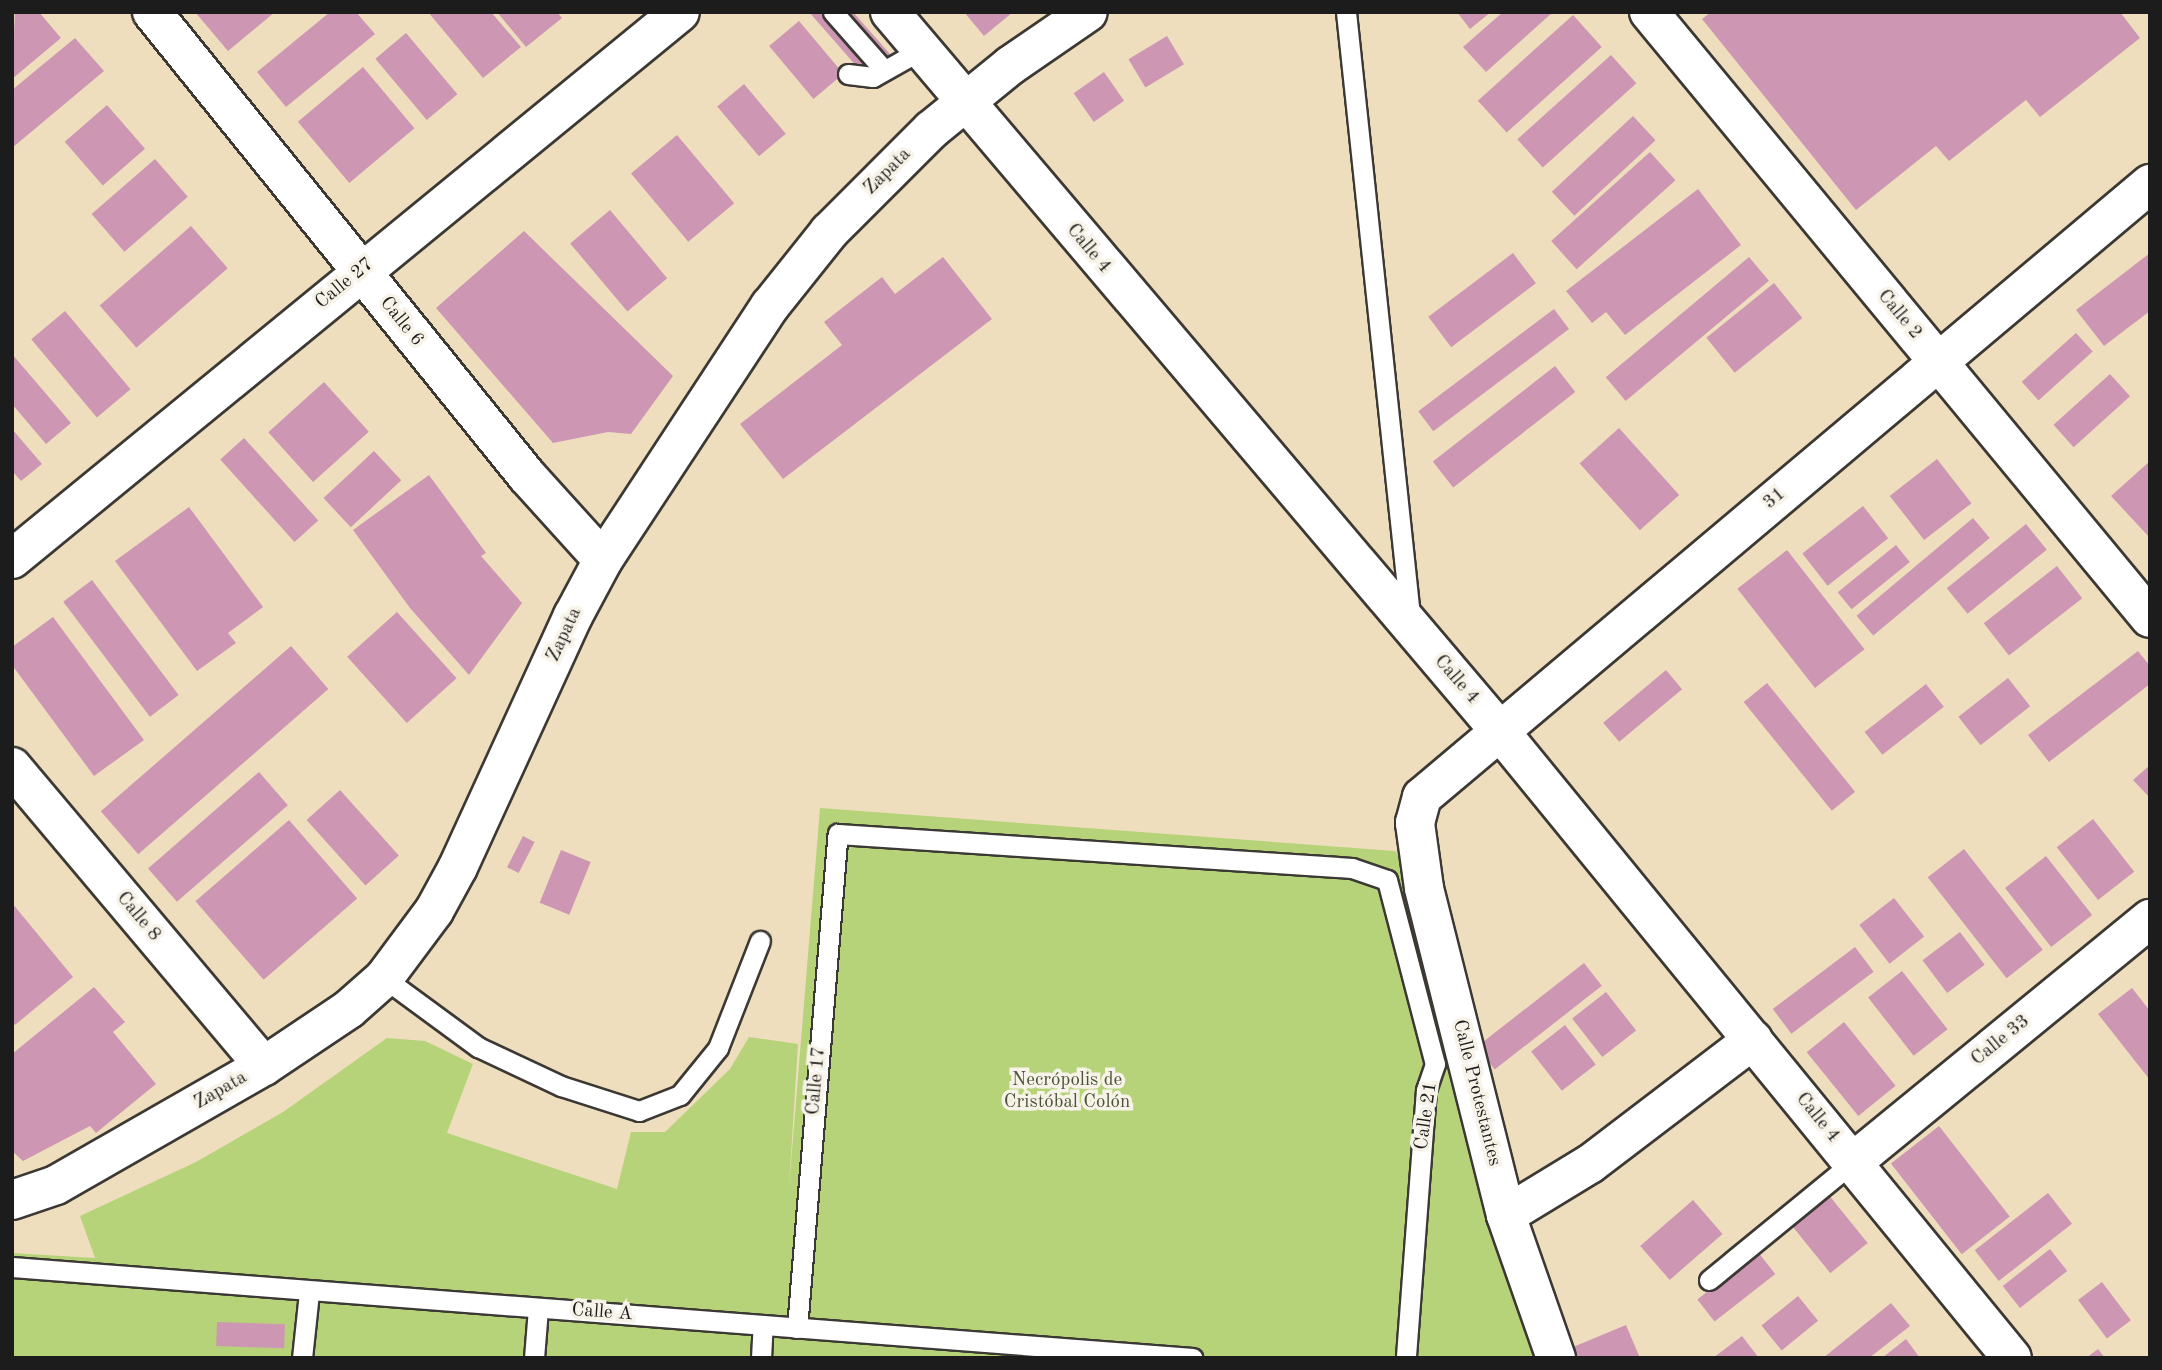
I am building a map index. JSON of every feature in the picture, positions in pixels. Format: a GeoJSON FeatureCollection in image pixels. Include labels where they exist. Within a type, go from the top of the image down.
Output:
{"type":"FeatureCollection","features":[{"type":"Feature","properties":{"kind":"street","name":"Calle 6"},"geometry":{"type":"LineString","coordinates":[[152,12],[543,495],[603,560]]}},
{"type":"Feature","properties":{"kind":"street","name":"Calle 27"},"geometry":{"type":"LineString","coordinates":[[12,559],[680,12]]}},
{"type":"Feature","properties":{"kind":"street","name":"Calle 4"},"geometry":{"type":"LineString","coordinates":[[890,12],[962,102],[1498,729],[2012,1358]]}},
{"type":"Feature","properties":{"kind":"street","name":"Zapata"},"geometry":{"type":"LineString","coordinates":[[12,1200],[56,1185],[264,1066],[349,1009],[384,978],[434,911],[458,867],[573,616],[603,560],[771,306],[829,232],[962,102],[1088,12]]}},
{"type":"Feature","properties":{"kind":"street","name":"Calle 2"},"geometry":{"type":"LineString","coordinates":[[1649,12],[2150,618]]}},
{"type":"Feature","properties":{"kind":"street","name":"31"},"geometry":{"type":"LineString","coordinates":[[1415,823],[1422,797],[1498,729],[2150,184]]}},
{"type":"Feature","properties":{"kind":"street","name":"Calle 8"},"geometry":{"type":"LineString","coordinates":[[12,767],[264,1066]]}},
{"type":"Feature","properties":{"kind":"street","name":"Calle Protestantes"},"geometry":{"type":"LineString","coordinates":[[1415,823],[1424,888],[1507,1215],[1556,1358]]}},
{"type":"Feature","properties":{"kind":"street","name":"Calle 33"},"geometry":{"type":"LineString","coordinates":[[1853,1162],[2150,919]]}},
{"type":"Feature","properties":{"kind":"street"},"geometry":{"type":"LineString","coordinates":[[1507,1215],[1590,1164],[1753,1040]]}},
{"type":"Feature","properties":{"kind":"lane"},"geometry":{"type":"LineString","coordinates":[[833,12],[884,70]]}},
{"type":"Feature","properties":{"kind":"lane"},"geometry":{"type":"LineString","coordinates":[[1346,12],[1411,627]]}},
{"type":"Feature","properties":{"kind":"lane"},"geometry":{"type":"LineString","coordinates":[[848,74],[873,77],[921,50]]}},
{"type":"Feature","properties":{"kind":"lane","name":"Calle 21"},"geometry":{"type":"LineString","coordinates":[[838,834],[1352,868],[1387,880],[1435,1064],[1426,1090],[1406,1358]]}},
{"type":"Feature","properties":{"kind":"lane","name":"Calle 17"},"geometry":{"type":"LineString","coordinates":[[797,1328],[838,834]]}},
{"type":"Feature","properties":{"kind":"lane"},"geometry":{"type":"LineString","coordinates":[[384,978],[478,1046],[561,1086],[639,1111],[680,1095],[718,1048],[760,941]]}},
{"type":"Feature","properties":{"kind":"lane"},"geometry":{"type":"LineString","coordinates":[[1709,1280],[1853,1162]]}},
{"type":"Feature","properties":{"kind":"lane","name":"Calle A"},"geometry":{"type":"LineString","coordinates":[[12,1268],[763,1325],[1104,1354],[1192,1358]]}},
{"type":"Feature","properties":{"kind":"lane"},"geometry":{"type":"LineString","coordinates":[[302,1358],[309,1292]]}},
{"type":"Feature","properties":{"kind":"lane"},"geometry":{"type":"LineString","coordinates":[[534,1358],[538,1308]]}},
{"type":"Feature","properties":{"kind":"lane"},"geometry":{"type":"LineString","coordinates":[[761,1358],[763,1325]]}},
{"type":"Feature","properties":{"kind":"green space","name":"Necrópolis de Cristóbal Colón"},"geometry":{"type":"Polygon","coordinates":[[[820,808],[1395,851],[1400,857],[1456,1080],[1541,1358],[12,1358],[12,1253],[95,1258],[80,1216],[196,1162],[283,1112],[387,1038],[425,1041],[473,1064],[447,1133],[617,1189],[631,1132],[665,1132],[730,1069],[749,1037],[798,1044],[789,1187],[820,808]]]}},
{"type":"Feature","properties":{"kind":"building"},"geometry":{"type":"Polygon","coordinates":[[[15,12],[39,12],[61,38],[12,79],[15,12]]]}},
{"type":"Feature","properties":{"kind":"building"},"geometry":{"type":"Polygon","coordinates":[[[195,12],[275,12],[228,51],[195,12]]]}},
{"type":"Feature","properties":{"kind":"building"},"geometry":{"type":"Polygon","coordinates":[[[330,12],[356,12],[375,34],[286,107],[257,72],[330,12]]]}},
{"type":"Feature","properties":{"kind":"building"},"geometry":{"type":"Polygon","coordinates":[[[428,12],[491,12],[521,47],[483,78],[428,12]]]}},
{"type":"Feature","properties":{"kind":"building"},"geometry":{"type":"Polygon","coordinates":[[[497,12],[557,12],[562,18],[526,47],[497,12]]]}},
{"type":"Feature","properties":{"kind":"building"},"geometry":{"type":"Polygon","coordinates":[[[809,12],[853,12],[890,54],[865,76],[809,12]]]}},
{"type":"Feature","properties":{"kind":"building"},"geometry":{"type":"Polygon","coordinates":[[[964,12],[1013,12],[984,36],[964,12]]]}},
{"type":"Feature","properties":{"kind":"building"},"geometry":{"type":"Polygon","coordinates":[[[1457,12],[1491,12],[1470,29],[1457,12]]]}},
{"type":"Feature","properties":{"kind":"building"},"geometry":{"type":"Polygon","coordinates":[[[1503,12],[1553,12],[1486,72],[1463,47],[1503,12]]]}},
{"type":"Feature","properties":{"kind":"building"},"geometry":{"type":"Polygon","coordinates":[[[1711,12],[2120,12],[2140,38],[2040,117],[2026,100],[1949,161],[1936,146],[1856,210],[1702,19],[1711,12]]]}},
{"type":"Feature","properties":{"kind":"building"},"geometry":{"type":"Polygon","coordinates":[[[1573,15],[1602,47],[1507,133],[1478,101],[1573,15]]]}},
{"type":"Feature","properties":{"kind":"building"},"geometry":{"type":"Polygon","coordinates":[[[799,21],[843,74],[813,99],[769,46],[799,21]]]}},
{"type":"Feature","properties":{"kind":"building"},"geometry":{"type":"Polygon","coordinates":[[[406,33],[457,94],[427,120],[375,59],[406,33]]]}},
{"type":"Feature","properties":{"kind":"building"},"geometry":{"type":"Polygon","coordinates":[[[1167,36],[1184,64],[1145,87],[1128,59],[1167,36]]]}},
{"type":"Feature","properties":{"kind":"building"},"geometry":{"type":"Polygon","coordinates":[[[75,38],[104,71],[12,148],[12,90],[75,38]]]}},
{"type":"Feature","properties":{"kind":"building"},"geometry":{"type":"Polygon","coordinates":[[[1611,55],[1636,83],[1543,168],[1517,139],[1611,55]]]}},
{"type":"Feature","properties":{"kind":"building"},"geometry":{"type":"Polygon","coordinates":[[[363,67],[414,128],[349,183],[298,122],[363,67]]]}},
{"type":"Feature","properties":{"kind":"building"},"geometry":{"type":"Polygon","coordinates":[[[1104,72],[1124,101],[1094,122],[1074,93],[1104,72]]]}},
{"type":"Feature","properties":{"kind":"building"},"geometry":{"type":"Polygon","coordinates":[[[744,84],[786,134],[759,156],[717,106],[744,84]]]}},
{"type":"Feature","properties":{"kind":"building"},"geometry":{"type":"Polygon","coordinates":[[[107,105],[145,149],[103,186],[65,142],[107,105]]]}},
{"type":"Feature","properties":{"kind":"building"},"geometry":{"type":"Polygon","coordinates":[[[1633,116],[1656,140],[1574,216],[1552,192],[1633,116]]]}},
{"type":"Feature","properties":{"kind":"building"},"geometry":{"type":"Polygon","coordinates":[[[677,135],[734,203],[688,242],[631,174],[677,135]]]}},
{"type":"Feature","properties":{"kind":"building"},"geometry":{"type":"Polygon","coordinates":[[[1650,152],[1675,180],[1577,269],[1551,241],[1650,152]]]}},
{"type":"Feature","properties":{"kind":"building"},"geometry":{"type":"Polygon","coordinates":[[[155,159],[188,197],[124,252],[92,214],[155,159]]]}},
{"type":"Feature","properties":{"kind":"building"},"geometry":{"type":"Polygon","coordinates":[[[1698,189],[1741,245],[1625,335],[1606,312],[1592,323],[1566,291],[1698,189]]]}},
{"type":"Feature","properties":{"kind":"building"},"geometry":{"type":"Polygon","coordinates":[[[610,210],[667,278],[627,312],[570,243],[610,210]]]}},
{"type":"Feature","properties":{"kind":"building"},"geometry":{"type":"Polygon","coordinates":[[[191,226],[228,268],[136,348],[100,305],[191,226]]]}},
{"type":"Feature","properties":{"kind":"building"},"geometry":{"type":"Polygon","coordinates":[[[524,231],[673,376],[631,434],[608,432],[553,443],[436,308],[524,231]]]}},
{"type":"Feature","properties":{"kind":"building"},"geometry":{"type":"Polygon","coordinates":[[[1513,253],[1536,283],[1451,347],[1428,317],[1513,253]]]}},
{"type":"Feature","properties":{"kind":"building"},"geometry":{"type":"Polygon","coordinates":[[[2150,253],[2150,311],[2104,346],[2076,310],[2150,253]]]}},
{"type":"Feature","properties":{"kind":"building"},"geometry":{"type":"Polygon","coordinates":[[[943,257],[992,319],[783,479],[740,424],[842,345],[824,322],[882,277],[895,294],[943,257]]]}},
{"type":"Feature","properties":{"kind":"building"},"geometry":{"type":"Polygon","coordinates":[[[1749,257],[1769,281],[1626,401],[1606,377],[1749,257]]]}},
{"type":"Feature","properties":{"kind":"building"},"geometry":{"type":"Polygon","coordinates":[[[1774,283],[1802,318],[1735,373],[1706,338],[1774,283]]]}},
{"type":"Feature","properties":{"kind":"building"},"geometry":{"type":"Polygon","coordinates":[[[1554,309],[1569,329],[1433,431],[1418,411],[1554,309]]]}},
{"type":"Feature","properties":{"kind":"building"},"geometry":{"type":"Polygon","coordinates":[[[65,311],[131,389],[97,417],[31,339],[65,311]]]}},
{"type":"Feature","properties":{"kind":"building"},"geometry":{"type":"Polygon","coordinates":[[[2076,333],[2093,352],[2038,400],[2022,382],[2076,333]]]}},
{"type":"Feature","properties":{"kind":"building"},"geometry":{"type":"Polygon","coordinates":[[[12,354],[71,423],[46,444],[12,404],[12,354]]]}},
{"type":"Feature","properties":{"kind":"building"},"geometry":{"type":"Polygon","coordinates":[[[1555,366],[1575,392],[1453,487],[1433,461],[1555,366]]]}},
{"type":"Feature","properties":{"kind":"building"},"geometry":{"type":"Polygon","coordinates":[[[2110,374],[2130,396],[2074,447],[2054,425],[2110,374]]]}},
{"type":"Feature","properties":{"kind":"building"},"geometry":{"type":"Polygon","coordinates":[[[324,382],[369,432],[313,482],[268,432],[324,382]]]}},
{"type":"Feature","properties":{"kind":"building"},"geometry":{"type":"Polygon","coordinates":[[[1619,428],[1679,495],[1640,530],[1580,463],[1619,428]]]}},
{"type":"Feature","properties":{"kind":"building"},"geometry":{"type":"Polygon","coordinates":[[[12,429],[42,464],[21,481],[12,471],[12,429]]]}},
{"type":"Feature","properties":{"kind":"building"},"geometry":{"type":"Polygon","coordinates":[[[244,438],[318,520],[294,542],[220,459],[244,438]]]}},
{"type":"Feature","properties":{"kind":"building"},"geometry":{"type":"Polygon","coordinates":[[[374,451],[401,480],[351,527],[324,498],[374,451]]]}},
{"type":"Feature","properties":{"kind":"building"},"geometry":{"type":"Polygon","coordinates":[[[1937,459],[1971,503],[1924,540],[1890,496],[1937,459]]]}},
{"type":"Feature","properties":{"kind":"building"},"geometry":{"type":"Polygon","coordinates":[[[2150,461],[2150,538],[2111,496],[2150,461]]]}},
{"type":"Feature","properties":{"kind":"building"},"geometry":{"type":"Polygon","coordinates":[[[429,475],[486,553],[481,556],[522,603],[469,675],[410,608],[353,530],[429,475]]]}},
{"type":"Feature","properties":{"kind":"building"},"geometry":{"type":"Polygon","coordinates":[[[1863,506],[1888,538],[1828,586],[1802,553],[1863,506]]]}},
{"type":"Feature","properties":{"kind":"building"},"geometry":{"type":"Polygon","coordinates":[[[189,507],[263,607],[228,633],[236,643],[197,671],[115,561],[189,507]]]}},
{"type":"Feature","properties":{"kind":"building"},"geometry":{"type":"Polygon","coordinates":[[[1973,518],[1990,538],[1873,636],[1857,616],[1973,518]]]}},
{"type":"Feature","properties":{"kind":"building"},"geometry":{"type":"Polygon","coordinates":[[[2026,524],[2047,550],[1967,614],[1947,588],[2026,524]]]}},
{"type":"Feature","properties":{"kind":"building"},"geometry":{"type":"Polygon","coordinates":[[[1896,545],[1910,562],[1852,609],[1838,592],[1896,545]]]}},
{"type":"Feature","properties":{"kind":"building"},"geometry":{"type":"Polygon","coordinates":[[[1787,550],[1865,649],[1815,688],[1737,589],[1787,550]]]}},
{"type":"Feature","properties":{"kind":"building"},"geometry":{"type":"Polygon","coordinates":[[[2057,566],[2082,598],[2009,656],[1984,623],[2057,566]]]}},
{"type":"Feature","properties":{"kind":"building"},"geometry":{"type":"Polygon","coordinates":[[[92,580],[179,695],[150,717],[63,602],[92,580]]]}},
{"type":"Feature","properties":{"kind":"building"},"geometry":{"type":"Polygon","coordinates":[[[397,612],[457,678],[407,723],[347,657],[397,612]]]}},
{"type":"Feature","properties":{"kind":"building"},"geometry":{"type":"Polygon","coordinates":[[[53,617],[144,740],[94,776],[12,665],[12,647],[53,617]]]}},
{"type":"Feature","properties":{"kind":"building"},"geometry":{"type":"Polygon","coordinates":[[[291,646],[328,689],[138,854],[101,811],[291,646]]]}},
{"type":"Feature","properties":{"kind":"building"},"geometry":{"type":"Polygon","coordinates":[[[2138,651],[2150,666],[2150,684],[2049,762],[2028,735],[2138,651]]]}},
{"type":"Feature","properties":{"kind":"building"},"geometry":{"type":"Polygon","coordinates":[[[1666,670],[1682,689],[1619,742],[1603,723],[1666,670]]]}},
{"type":"Feature","properties":{"kind":"building"},"geometry":{"type":"Polygon","coordinates":[[[2008,678],[2030,706],[1981,745],[1958,717],[2008,678]]]}},
{"type":"Feature","properties":{"kind":"building"},"geometry":{"type":"Polygon","coordinates":[[[1767,683],[1855,792],[1832,811],[1744,702],[1767,683]]]}},
{"type":"Feature","properties":{"kind":"building"},"geometry":{"type":"Polygon","coordinates":[[[1926,684],[1944,707],[1882,755],[1865,732],[1926,684]]]}},
{"type":"Feature","properties":{"kind":"building"},"geometry":{"type":"Polygon","coordinates":[[[2150,765],[2150,798],[2133,780],[2150,765]]]}},
{"type":"Feature","properties":{"kind":"building"},"geometry":{"type":"Polygon","coordinates":[[[259,772],[288,805],[177,902],[148,868],[259,772]]]}},
{"type":"Feature","properties":{"kind":"building"},"geometry":{"type":"Polygon","coordinates":[[[340,790],[399,855],[365,886],[307,820],[340,790]]]}},
{"type":"Feature","properties":{"kind":"building"},"geometry":{"type":"Polygon","coordinates":[[[2093,819],[2134,872],[2098,900],[2057,847],[2093,819]]]}},
{"type":"Feature","properties":{"kind":"building"},"geometry":{"type":"Polygon","coordinates":[[[289,820],[357,898],[264,980],[195,901],[289,820]]]}},
{"type":"Feature","properties":{"kind":"building"},"geometry":{"type":"Polygon","coordinates":[[[523,836],[535,842],[519,873],[507,867],[523,836]]]}},
{"type":"Feature","properties":{"kind":"building"},"geometry":{"type":"Polygon","coordinates":[[[1964,849],[2043,950],[2007,978],[1928,877],[1964,849]]]}},
{"type":"Feature","properties":{"kind":"building"},"geometry":{"type":"Polygon","coordinates":[[[561,850],[591,862],[569,915],[540,903],[561,850]]]}},
{"type":"Feature","properties":{"kind":"building"},"geometry":{"type":"Polygon","coordinates":[[[2046,856],[2092,915],[2051,947],[2005,888],[2046,856]]]}},
{"type":"Feature","properties":{"kind":"building"},"geometry":{"type":"Polygon","coordinates":[[[1894,898],[1924,937],[1889,964],[1859,925],[1894,898]]]}},
{"type":"Feature","properties":{"kind":"building"},"geometry":{"type":"Polygon","coordinates":[[[12,903],[73,977],[15,1025],[12,1022],[12,903]]]}},
{"type":"Feature","properties":{"kind":"building"},"geometry":{"type":"Polygon","coordinates":[[[1960,932],[1985,965],[1947,993],[1922,960],[1960,932]]]}},
{"type":"Feature","properties":{"kind":"building"},"geometry":{"type":"Polygon","coordinates":[[[1855,947],[1874,972],[1791,1034],[1773,1009],[1855,947]]]}},
{"type":"Feature","properties":{"kind":"building"},"geometry":{"type":"Polygon","coordinates":[[[1584,963],[1602,986],[1495,1070],[1477,1047],[1584,963]]]}},
{"type":"Feature","properties":{"kind":"building"},"geometry":{"type":"Polygon","coordinates":[[[1902,971],[1948,1029],[1914,1056],[1868,997],[1902,971]]]}},
{"type":"Feature","properties":{"kind":"building"},"geometry":{"type":"Polygon","coordinates":[[[94,987],[125,1022],[113,1032],[156,1084],[96,1133],[90,1126],[23,1161],[12,1151],[12,1054],[94,987]]]}},
{"type":"Feature","properties":{"kind":"building"},"geometry":{"type":"Polygon","coordinates":[[[2132,988],[2150,1011],[2150,1080],[2098,1014],[2132,988]]]}},
{"type":"Feature","properties":{"kind":"building"},"geometry":{"type":"Polygon","coordinates":[[[1606,992],[1636,1031],[1602,1057],[1572,1018],[1606,992]]]}},
{"type":"Feature","properties":{"kind":"building"},"geometry":{"type":"Polygon","coordinates":[[[1844,1022],[1896,1086],[1858,1116],[1807,1052],[1844,1022]]]}},
{"type":"Feature","properties":{"kind":"building"},"geometry":{"type":"Polygon","coordinates":[[[1565,1025],[1596,1064],[1562,1091],[1531,1051],[1565,1025]]]}},
{"type":"Feature","properties":{"kind":"building"},"geometry":{"type":"Polygon","coordinates":[[[1939,1126],[2010,1217],[1962,1254],[1891,1164],[1939,1126]]]}},
{"type":"Feature","properties":{"kind":"building"},"geometry":{"type":"Polygon","coordinates":[[[2048,1193],[2072,1224],[1999,1281],[1975,1250],[2048,1193]]]}},
{"type":"Feature","properties":{"kind":"building"},"geometry":{"type":"Polygon","coordinates":[[[1828,1194],[1868,1243],[1830,1273],[1791,1224],[1828,1194]]]}},
{"type":"Feature","properties":{"kind":"building"},"geometry":{"type":"Polygon","coordinates":[[[1693,1200],[1723,1234],[1670,1280],[1640,1246],[1693,1200]]]}},
{"type":"Feature","properties":{"kind":"building"},"geometry":{"type":"Polygon","coordinates":[[[2050,1249],[2067,1271],[2020,1308],[2003,1286],[2050,1249]]]}},
{"type":"Feature","properties":{"kind":"building"},"geometry":{"type":"Polygon","coordinates":[[[1758,1252],[1775,1274],[1715,1321],[1697,1299],[1758,1252]]]}},
{"type":"Feature","properties":{"kind":"building"},"geometry":{"type":"Polygon","coordinates":[[[2102,1282],[2131,1320],[2107,1338],[2078,1300],[2102,1282]]]}},
{"type":"Feature","properties":{"kind":"building"},"geometry":{"type":"Polygon","coordinates":[[[1798,1296],[1818,1321],[1782,1350],[1761,1326],[1798,1296]]]}},
{"type":"Feature","properties":{"kind":"building"},"geometry":{"type":"Polygon","coordinates":[[[1891,1303],[1910,1326],[1869,1358],[1823,1358],[1891,1303]]]}},
{"type":"Feature","properties":{"kind":"building"},"geometry":{"type":"Polygon","coordinates":[[[217,1322],[285,1324],[284,1348],[216,1346],[217,1322]]]}},
{"type":"Feature","properties":{"kind":"building"},"geometry":{"type":"Polygon","coordinates":[[[1626,1325],[1640,1358],[1577,1358],[1573,1347],[1626,1325]]]}},
{"type":"Feature","properties":{"kind":"building"},"geometry":{"type":"Polygon","coordinates":[[[1742,1336],[1759,1358],[1713,1358],[1742,1336]]]}},
{"type":"Feature","properties":{"kind":"building"},"geometry":{"type":"Polygon","coordinates":[[[1906,1339],[1920,1358],[1882,1358],[1906,1339]]]}},
{"type":"Feature","properties":{"kind":"building"},"geometry":{"type":"Polygon","coordinates":[[[2098,1349],[2105,1358],[2086,1358],[2098,1349]]]}}]}
